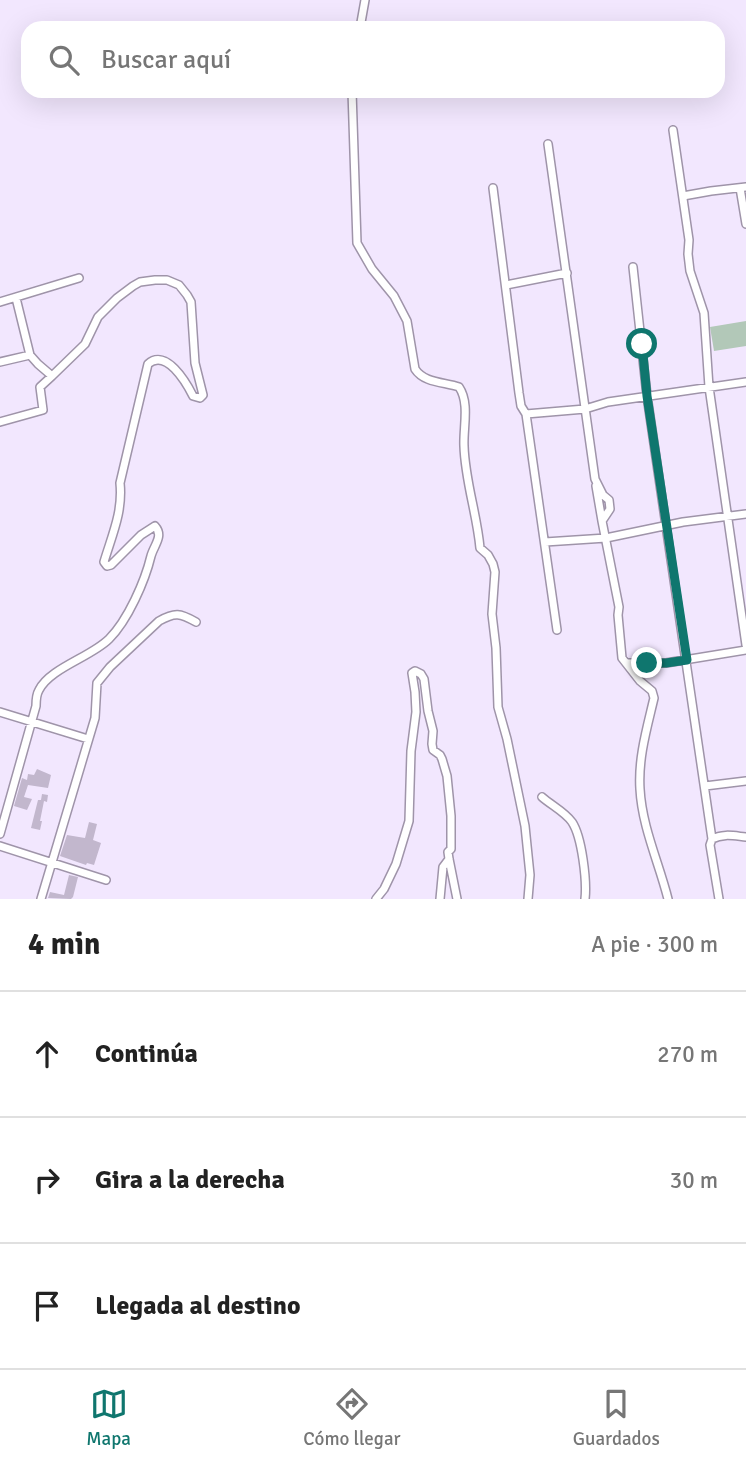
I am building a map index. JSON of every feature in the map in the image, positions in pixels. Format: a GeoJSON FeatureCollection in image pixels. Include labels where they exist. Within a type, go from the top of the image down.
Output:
{"type":"FeatureCollection","features":[{"type":"Feature","properties":{"kind":"street"},"geometry":{"type":"LineString","coordinates":[[361,21],[365,0]]}},
{"type":"Feature","properties":{"kind":"street"},"geometry":{"type":"LineString","coordinates":[[352,98],[357,243],[372,269],[394,296],[407,321],[418,374],[423,378],[459,387],[463,393],[468,484],[480,548],[488,555],[495,572],[492,614],[498,707],[525,826],[530,876],[528,899]]}},
{"type":"Feature","properties":{"kind":"street"},"geometry":{"type":"LineString","coordinates":[[628,663],[666,663],[746,647],[709,387],[704,313],[690,271],[689,240],[673,130]]}},
{"type":"Feature","properties":{"kind":"street"},"geometry":{"type":"LineString","coordinates":[[548,144],[595,479],[603,495],[609,500],[610,509],[602,520],[619,607],[622,657],[640,681],[652,691],[654,698],[641,758],[640,788],[649,836],[668,899]]}},
{"type":"Feature","properties":{"kind":"street"},"geometry":{"type":"LineString","coordinates":[[493,188],[519,393],[526,414],[557,630]]}},
{"type":"Feature","properties":{"kind":"street"},"geometry":{"type":"LineString","coordinates":[[683,196],[743,188],[746,224]]}},
{"type":"Feature","properties":{"kind":"street"},"geometry":{"type":"LineString","coordinates":[[633,267],[647,396],[687,660],[719,899]]}},
{"type":"Feature","properties":{"kind":"street"},"geometry":{"type":"LineString","coordinates":[[506,285],[567,273]]}},
{"type":"Feature","properties":{"kind":"street"},"geometry":{"type":"LineString","coordinates":[[0,302],[79,278]]}},
{"type":"Feature","properties":{"kind":"street"},"geometry":{"type":"LineString","coordinates":[[0,422],[43,410],[40,387],[85,344],[94,324],[109,304],[133,286],[148,281],[167,280],[179,285],[187,295],[191,302],[195,363],[203,396],[193,396],[168,363],[155,359],[148,364],[120,483],[121,499],[117,522],[104,562],[107,566],[114,563],[141,535],[155,526],[159,536],[144,581],[109,639],[55,673],[37,693],[36,706],[0,834]]}},
{"type":"Feature","properties":{"kind":"street"},"geometry":{"type":"LineString","coordinates":[[16,298],[30,355],[52,376]]}},
{"type":"Feature","properties":{"kind":"street"},"geometry":{"type":"LineString","coordinates":[[0,362],[30,355]]}},
{"type":"Feature","properties":{"kind":"street"},"geometry":{"type":"LineString","coordinates":[[526,414],[586,409],[608,402],[746,382]]}},
{"type":"Feature","properties":{"kind":"street"},"geometry":{"type":"LineString","coordinates":[[545,542],[606,538],[746,514]]}},
{"type":"Feature","properties":{"kind":"street"},"geometry":{"type":"LineString","coordinates":[[41,899],[95,718],[97,683],[110,667],[159,621],[179,614],[195,622]]}},
{"type":"Feature","properties":{"kind":"street"},"geometry":{"type":"LineString","coordinates":[[376,899],[396,864],[409,821],[411,751],[416,712],[412,673],[415,671],[424,679],[433,730],[433,750],[440,755],[447,775],[451,830],[449,859],[457,899]]}},
{"type":"Feature","properties":{"kind":"street"},"geometry":{"type":"LineString","coordinates":[[0,712],[88,739]]}},
{"type":"Feature","properties":{"kind":"street"},"geometry":{"type":"LineString","coordinates":[[705,786],[746,781]]}},
{"type":"Feature","properties":{"kind":"street"},"geometry":{"type":"LineString","coordinates":[[542,797],[570,819],[576,831],[584,869],[585,899]]}},
{"type":"Feature","properties":{"kind":"street"},"geometry":{"type":"LineString","coordinates":[[712,839],[728,835],[746,837]]}},
{"type":"Feature","properties":{"kind":"street"},"geometry":{"type":"LineString","coordinates":[[0,846],[107,880]]}},
{"type":"Feature","properties":{"kind":"street"},"geometry":{"type":"LineString","coordinates":[[440,899],[443,867],[449,859]]}},
{"type":"Feature","properties":{"kind":"green space"},"geometry":{"type":"Polygon","coordinates":[[[746,321],[746,346],[714,351],[710,327],[746,321]]]}},
{"type":"Feature","properties":{"kind":"building"},"geometry":{"type":"Polygon","coordinates":[[[37,769],[51,775],[48,788],[28,785],[24,797],[32,799],[27,810],[14,806],[22,778],[27,780],[28,774],[34,775],[37,769]]]}},
{"type":"Feature","properties":{"kind":"building"},"geometry":{"type":"Polygon","coordinates":[[[42,794],[48,795],[47,802],[44,801],[40,830],[31,828],[42,794]]]}},
{"type":"Feature","properties":{"kind":"building"},"geometry":{"type":"Polygon","coordinates":[[[89,822],[97,824],[93,840],[101,843],[94,865],[60,856],[67,835],[85,838],[89,822]]]}},
{"type":"Feature","properties":{"kind":"building"},"geometry":{"type":"Polygon","coordinates":[[[69,875],[78,877],[73,897],[48,898],[50,892],[64,895],[69,875]]]}},
{"type":"Feature","properties":{"kind":"route"},"geometry":{"type":"LineString","coordinates":[[642,344],[647,396],[687,660],[647,663]]}}]}
